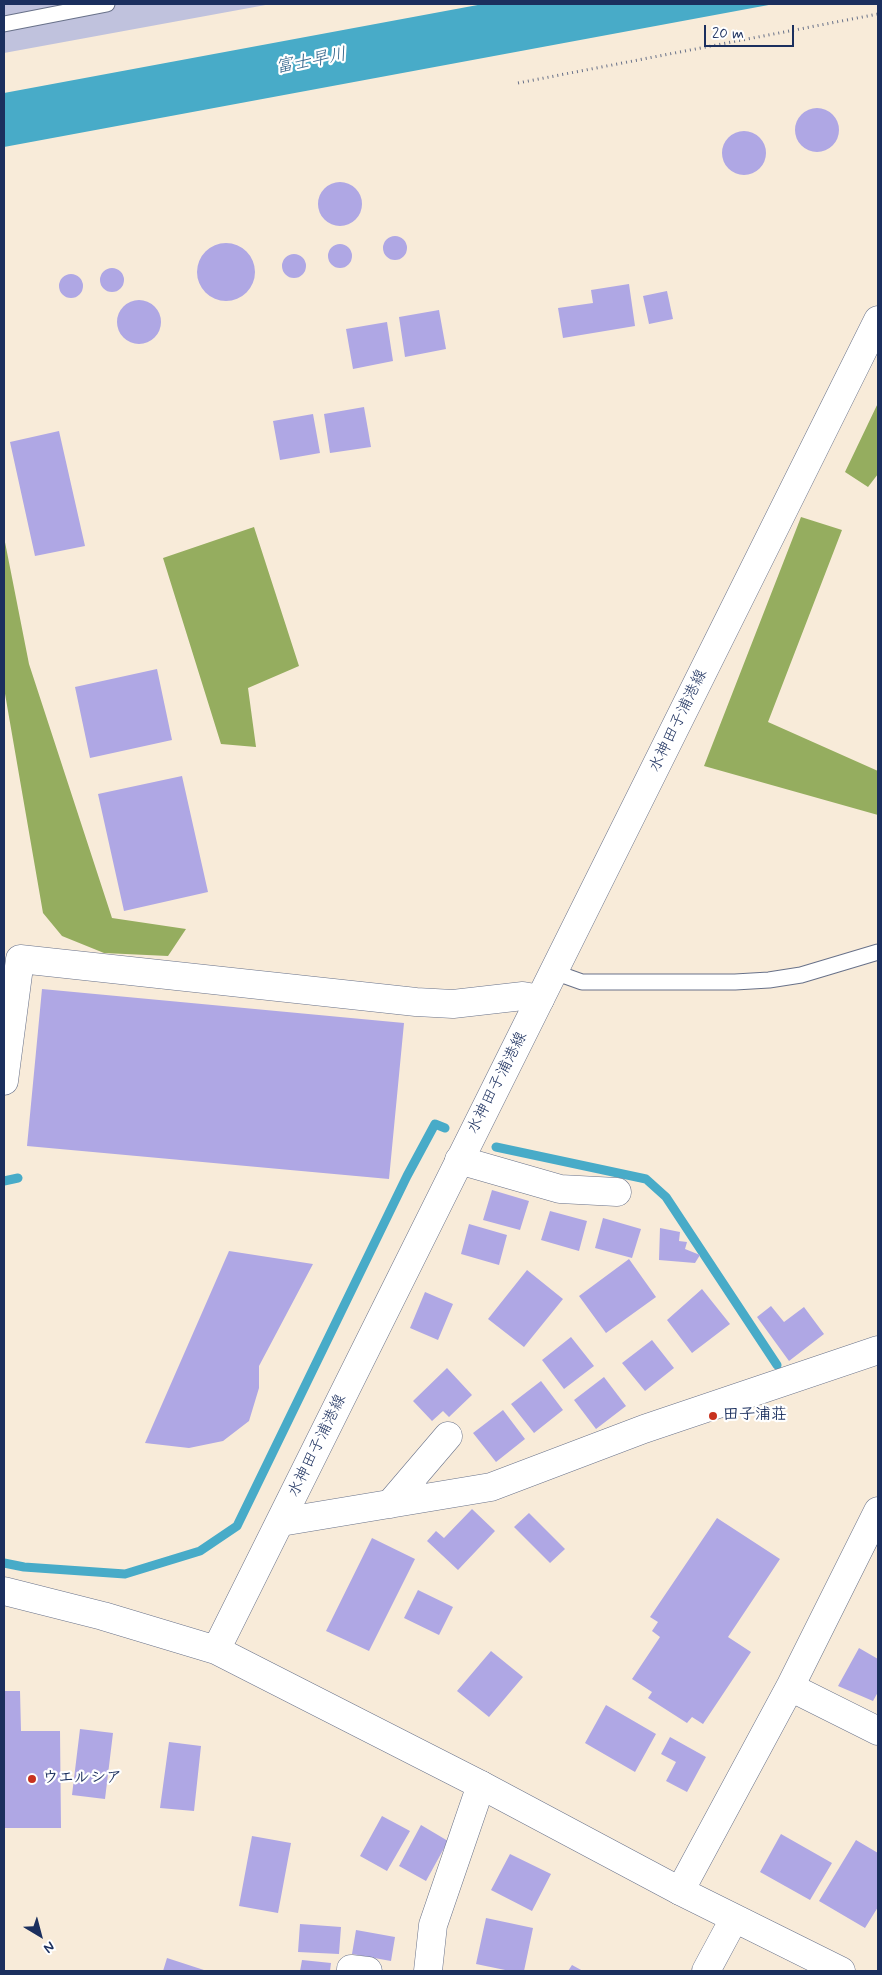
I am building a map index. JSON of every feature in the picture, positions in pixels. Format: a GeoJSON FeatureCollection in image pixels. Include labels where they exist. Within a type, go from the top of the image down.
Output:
{"type":"FeatureCollection","features":[{"type":"Feature","properties":{"kind":"street","name":"水神田子浦港線"},"geometry":{"type":"LineString","coordinates":[[216,1650],[878,320]]}},
{"type":"Feature","properties":{"kind":"street"},"geometry":{"type":"LineString","coordinates":[[4,1081],[20,959],[416,1002],[454,1004],[523,996],[540,999]]}},
{"type":"Feature","properties":{"kind":"street"},"geometry":{"type":"LineString","coordinates":[[459,1160],[560,1189],[617,1192]]}},
{"type":"Feature","properties":{"kind":"street"},"geometry":{"type":"LineString","coordinates":[[280,1522],[492,1487],[644,1429],[878,1350]]}},
{"type":"Feature","properties":{"kind":"street"},"geometry":{"type":"LineString","coordinates":[[390,1504],[448,1436]]}},
{"type":"Feature","properties":{"kind":"street"},"geometry":{"type":"LineString","coordinates":[[680,1892],[790,1687],[878,1511]]}},
{"type":"Feature","properties":{"kind":"street"},"geometry":{"type":"LineString","coordinates":[[4,1591],[103,1616],[216,1650],[481,1785],[680,1892],[841,1971]]}},
{"type":"Feature","properties":{"kind":"street"},"geometry":{"type":"LineString","coordinates":[[790,1687],[878,1731]]}},
{"type":"Feature","properties":{"kind":"street"},"geometry":{"type":"LineString","coordinates":[[428,1971],[433,1925],[481,1785]]}},
{"type":"Feature","properties":{"kind":"street"},"geometry":{"type":"LineString","coordinates":[[706,1971],[734,1919]]}},
{"type":"Feature","properties":{"kind":"street"},"geometry":{"type":"LineString","coordinates":[[351,1971],[351,1969],[368,1971]]}},
{"type":"Feature","properties":{"kind":"lane"},"geometry":{"type":"LineString","coordinates":[[4,24],[107,4]]}},
{"type":"Feature","properties":{"kind":"lane"},"geometry":{"type":"LineString","coordinates":[[554,972],[582,982],[735,982],[769,980],[801,974],[878,952]]}},
{"type":"Feature","properties":{"kind":"path"},"geometry":{"type":"LineString","coordinates":[[518,83],[878,14]]}},
{"type":"Feature","properties":{"kind":"shaded area"},"geometry":{"type":"Polygon","coordinates":[[[4,4],[271,4],[4,53],[4,4]]]}},
{"type":"Feature","properties":{"kind":"green space"},"geometry":{"type":"Polygon","coordinates":[[[878,403],[878,474],[868,487],[845,472],[878,403]]]}},
{"type":"Feature","properties":{"kind":"green space"},"geometry":{"type":"Polygon","coordinates":[[[801,517],[842,530],[768,722],[878,771],[878,815],[704,766],[801,517]]]}},
{"type":"Feature","properties":{"kind":"green space"},"geometry":{"type":"Polygon","coordinates":[[[254,527],[299,666],[248,688],[256,747],[221,744],[163,558],[254,527]]]}},
{"type":"Feature","properties":{"kind":"green space"},"geometry":{"type":"Polygon","coordinates":[[[4,537],[29,664],[112,918],[186,929],[168,956],[104,953],[62,936],[43,913],[4,688],[4,537]]]}},
{"type":"Feature","properties":{"kind":"water","name":"富士早川"},"geometry":{"type":"Polygon","coordinates":[[[483,4],[774,4],[4,147],[4,93],[483,4]]]}},
{"type":"Feature","properties":{"kind":"building"},"geometry":{"type":"Polygon","coordinates":[[[813,108],[821,108],[833,114],[839,130],[833,146],[821,152],[813,152],[801,146],[795,134],[795,126],[801,114],[813,108]]]}},
{"type":"Feature","properties":{"kind":"building"},"geometry":{"type":"Polygon","coordinates":[[[740,131],[748,131],[760,137],[766,153],[760,169],[748,175],[740,175],[728,169],[722,157],[722,149],[728,137],[740,131]]]}},
{"type":"Feature","properties":{"kind":"building"},"geometry":{"type":"Polygon","coordinates":[[[336,182],[344,182],[356,188],[362,204],[356,220],[344,226],[336,226],[324,220],[318,208],[318,200],[324,188],[336,182]]]}},
{"type":"Feature","properties":{"kind":"building"},"geometry":{"type":"Polygon","coordinates":[[[395,236],[404,239],[407,248],[404,257],[395,260],[386,257],[383,248],[386,239],[395,236]]]}},
{"type":"Feature","properties":{"kind":"building"},"geometry":{"type":"Polygon","coordinates":[[[220,243],[232,243],[247,251],[255,266],[255,278],[247,293],[232,301],[220,301],[205,293],[197,278],[197,266],[205,251],[220,243]]]}},
{"type":"Feature","properties":{"kind":"building"},"geometry":{"type":"Polygon","coordinates":[[[340,244],[349,247],[352,256],[349,265],[340,268],[331,265],[328,256],[331,247],[340,244]]]}},
{"type":"Feature","properties":{"kind":"building"},"geometry":{"type":"Polygon","coordinates":[[[294,254],[303,257],[306,266],[303,275],[294,278],[285,275],[282,266],[285,257],[294,254]]]}},
{"type":"Feature","properties":{"kind":"building"},"geometry":{"type":"Polygon","coordinates":[[[112,268],[121,271],[124,280],[121,289],[112,292],[103,289],[100,280],[103,271],[112,268]]]}},
{"type":"Feature","properties":{"kind":"building"},"geometry":{"type":"Polygon","coordinates":[[[71,274],[80,277],[83,286],[80,295],[71,298],[62,295],[59,286],[62,277],[71,274]]]}},
{"type":"Feature","properties":{"kind":"building"},"geometry":{"type":"Polygon","coordinates":[[[629,284],[635,326],[563,338],[558,308],[593,303],[591,290],[629,284]]]}},
{"type":"Feature","properties":{"kind":"building"},"geometry":{"type":"Polygon","coordinates":[[[667,291],[673,319],[649,324],[643,296],[667,291]]]}},
{"type":"Feature","properties":{"kind":"building"},"geometry":{"type":"Polygon","coordinates":[[[135,300],[143,300],[155,306],[161,322],[155,338],[143,344],[135,344],[123,338],[117,326],[117,318],[123,306],[135,300]]]}},
{"type":"Feature","properties":{"kind":"building"},"geometry":{"type":"Polygon","coordinates":[[[439,310],[446,349],[405,357],[399,317],[439,310]]]}},
{"type":"Feature","properties":{"kind":"building"},"geometry":{"type":"Polygon","coordinates":[[[387,322],[393,361],[353,369],[346,329],[387,322]]]}},
{"type":"Feature","properties":{"kind":"building"},"geometry":{"type":"Polygon","coordinates":[[[364,407],[371,447],[330,453],[324,414],[364,407]]]}},
{"type":"Feature","properties":{"kind":"building"},"geometry":{"type":"Polygon","coordinates":[[[313,414],[320,453],[280,460],[273,421],[313,414]]]}},
{"type":"Feature","properties":{"kind":"building"},"geometry":{"type":"Polygon","coordinates":[[[59,431],[85,546],[35,556],[10,442],[59,431]]]}},
{"type":"Feature","properties":{"kind":"building"},"geometry":{"type":"Polygon","coordinates":[[[157,669],[172,740],[90,758],[75,687],[157,669]]]}},
{"type":"Feature","properties":{"kind":"building"},"geometry":{"type":"Polygon","coordinates":[[[182,776],[208,892],[124,911],[98,794],[182,776]]]}},
{"type":"Feature","properties":{"kind":"building"},"geometry":{"type":"Polygon","coordinates":[[[42,989],[404,1023],[389,1179],[27,1146],[42,989]]]}},
{"type":"Feature","properties":{"kind":"building"},"geometry":{"type":"Polygon","coordinates":[[[492,1190],[529,1201],[520,1230],[483,1220],[492,1190]]]}},
{"type":"Feature","properties":{"kind":"building"},"geometry":{"type":"Polygon","coordinates":[[[550,1211],[587,1221],[579,1251],[541,1240],[550,1211]]]}},
{"type":"Feature","properties":{"kind":"building"},"geometry":{"type":"Polygon","coordinates":[[[603,1218],[641,1229],[632,1258],[595,1248],[603,1218]]]}},
{"type":"Feature","properties":{"kind":"building"},"geometry":{"type":"Polygon","coordinates":[[[469,1224],[507,1235],[499,1265],[461,1254],[469,1224]]]}},
{"type":"Feature","properties":{"kind":"building"},"geometry":{"type":"Polygon","coordinates":[[[660,1228],[680,1232],[679,1241],[687,1242],[685,1249],[700,1255],[695,1263],[659,1260],[660,1228]]]}},
{"type":"Feature","properties":{"kind":"building"},"geometry":{"type":"Polygon","coordinates":[[[229,1251],[313,1264],[259,1366],[259,1388],[249,1421],[223,1441],[189,1448],[145,1443],[229,1251]]]}},
{"type":"Feature","properties":{"kind":"building"},"geometry":{"type":"Polygon","coordinates":[[[629,1259],[656,1297],[606,1333],[579,1296],[629,1259]]]}},
{"type":"Feature","properties":{"kind":"building"},"geometry":{"type":"Polygon","coordinates":[[[527,1270],[563,1299],[524,1347],[488,1319],[527,1270]]]}},
{"type":"Feature","properties":{"kind":"building"},"geometry":{"type":"Polygon","coordinates":[[[702,1289],[730,1324],[692,1353],[667,1320],[702,1289]]]}},
{"type":"Feature","properties":{"kind":"building"},"geometry":{"type":"Polygon","coordinates":[[[425,1292],[453,1304],[438,1340],[410,1328],[425,1292]]]}},
{"type":"Feature","properties":{"kind":"building"},"geometry":{"type":"Polygon","coordinates":[[[771,1306],[784,1322],[804,1307],[824,1334],[789,1361],[757,1317],[771,1306]]]}},
{"type":"Feature","properties":{"kind":"building"},"geometry":{"type":"Polygon","coordinates":[[[571,1337],[594,1366],[564,1389],[542,1360],[571,1337]]]}},
{"type":"Feature","properties":{"kind":"building"},"geometry":{"type":"Polygon","coordinates":[[[652,1340],[674,1368],[645,1391],[622,1363],[652,1340]]]}},
{"type":"Feature","properties":{"kind":"building"},"geometry":{"type":"Polygon","coordinates":[[[447,1368],[472,1395],[449,1417],[443,1411],[432,1421],[413,1401],[447,1368]]]}},
{"type":"Feature","properties":{"kind":"building"},"geometry":{"type":"Polygon","coordinates":[[[604,1377],[626,1406],[596,1429],[574,1400],[604,1377]]]}},
{"type":"Feature","properties":{"kind":"building"},"geometry":{"type":"Polygon","coordinates":[[[541,1381],[563,1410],[534,1433],[511,1404],[541,1381]]]}},
{"type":"Feature","properties":{"kind":"building"},"geometry":{"type":"Polygon","coordinates":[[[503,1410],[525,1439],[496,1462],[473,1433],[503,1410]]]}},
{"type":"Feature","properties":{"kind":"building"},"geometry":{"type":"Polygon","coordinates":[[[472,1509],[495,1531],[458,1570],[427,1541],[436,1531],[444,1538],[472,1509]]]}},
{"type":"Feature","properties":{"kind":"building"},"geometry":{"type":"Polygon","coordinates":[[[529,1513],[565,1549],[550,1563],[514,1527],[529,1513]]]}},
{"type":"Feature","properties":{"kind":"building"},"geometry":{"type":"Polygon","coordinates":[[[717,1518],[780,1559],[728,1637],[751,1652],[703,1724],[692,1717],[687,1723],[648,1698],[652,1692],[632,1679],[660,1637],[652,1631],[658,1622],[650,1617],[717,1518]]]}},
{"type":"Feature","properties":{"kind":"building"},"geometry":{"type":"Polygon","coordinates":[[[372,1538],[415,1559],[369,1651],[326,1631],[372,1538]]]}},
{"type":"Feature","properties":{"kind":"building"},"geometry":{"type":"Polygon","coordinates":[[[418,1590],[453,1607],[439,1635],[404,1618],[418,1590]]]}},
{"type":"Feature","properties":{"kind":"building"},"geometry":{"type":"Polygon","coordinates":[[[859,1648],[878,1659],[878,1692],[873,1701],[838,1686],[859,1648]]]}},
{"type":"Feature","properties":{"kind":"building"},"geometry":{"type":"Polygon","coordinates":[[[491,1651],[523,1677],[489,1717],[457,1691],[491,1651]]]}},
{"type":"Feature","properties":{"kind":"building","name":"ウエルシア"},"geometry":{"type":"Polygon","coordinates":[[[4,1691],[20,1691],[21,1731],[60,1731],[61,1828],[4,1828],[4,1691]]]}},
{"type":"Feature","properties":{"kind":"building"},"geometry":{"type":"Polygon","coordinates":[[[606,1705],[656,1734],[635,1772],[585,1743],[606,1705]]]}},
{"type":"Feature","properties":{"kind":"building"},"geometry":{"type":"Polygon","coordinates":[[[80,1729],[113,1733],[105,1799],[72,1795],[80,1729]]]}},
{"type":"Feature","properties":{"kind":"building"},"geometry":{"type":"Polygon","coordinates":[[[670,1737],[706,1757],[687,1792],[666,1781],[676,1762],[661,1754],[670,1737]]]}},
{"type":"Feature","properties":{"kind":"building"},"geometry":{"type":"Polygon","coordinates":[[[169,1742],[201,1746],[194,1811],[160,1808],[169,1742]]]}},
{"type":"Feature","properties":{"kind":"building"},"geometry":{"type":"Polygon","coordinates":[[[382,1816],[410,1831],[387,1871],[360,1856],[382,1816]]]}},
{"type":"Feature","properties":{"kind":"building"},"geometry":{"type":"Polygon","coordinates":[[[421,1825],[448,1841],[426,1881],[399,1866],[421,1825]]]}},
{"type":"Feature","properties":{"kind":"building"},"geometry":{"type":"Polygon","coordinates":[[[781,1834],[832,1863],[810,1900],[760,1872],[781,1834]]]}},
{"type":"Feature","properties":{"kind":"building"},"geometry":{"type":"Polygon","coordinates":[[[252,1836],[291,1843],[278,1913],[239,1906],[252,1836]]]}},
{"type":"Feature","properties":{"kind":"building"},"geometry":{"type":"Polygon","coordinates":[[[856,1840],[878,1853],[878,1907],[865,1928],[819,1901],[856,1840]]]}},
{"type":"Feature","properties":{"kind":"building"},"geometry":{"type":"Polygon","coordinates":[[[510,1854],[551,1874],[532,1911],[491,1890],[510,1854]]]}},
{"type":"Feature","properties":{"kind":"building"},"geometry":{"type":"Polygon","coordinates":[[[486,1918],[533,1928],[524,1971],[510,1971],[476,1964],[486,1918]]]}},
{"type":"Feature","properties":{"kind":"building"},"geometry":{"type":"Polygon","coordinates":[[[300,1924],[341,1927],[339,1954],[298,1952],[300,1924]]]}},
{"type":"Feature","properties":{"kind":"building"},"geometry":{"type":"Polygon","coordinates":[[[356,1930],[395,1937],[391,1961],[352,1954],[356,1930]]]}},
{"type":"Feature","properties":{"kind":"building"},"geometry":{"type":"Polygon","coordinates":[[[167,1958],[207,1971],[163,1971],[167,1958]]]}},
{"type":"Feature","properties":{"kind":"building"},"geometry":{"type":"Polygon","coordinates":[[[302,1960],[331,1963],[330,1971],[300,1971],[302,1960]]]}},
{"type":"Feature","properties":{"kind":"building"},"geometry":{"type":"Polygon","coordinates":[[[572,1965],[583,1971],[568,1971],[572,1965]]]}},
{"type":"Feature","properties":{"kind":"waterway"},"geometry":{"type":"LineString","coordinates":[[4,1563],[24,1567],[125,1574],[200,1551],[237,1526],[407,1176],[435,1124],[445,1128]]}},
{"type":"Feature","properties":{"kind":"waterway"},"geometry":{"type":"LineString","coordinates":[[496,1147],[646,1179],[666,1197],[777,1365]]}},
{"type":"Feature","properties":{"kind":"waterway"},"geometry":{"type":"LineString","coordinates":[[4,1181],[18,1178]]}},
{"type":"Feature","properties":{"kind":"place","name":"田子浦荘"},"geometry":{"type":"Point","coordinates":[713,1416]}},
{"type":"Feature","properties":{"kind":"place","name":"ウエルシア"},"geometry":{"type":"Point","coordinates":[32,1779]}}]}
